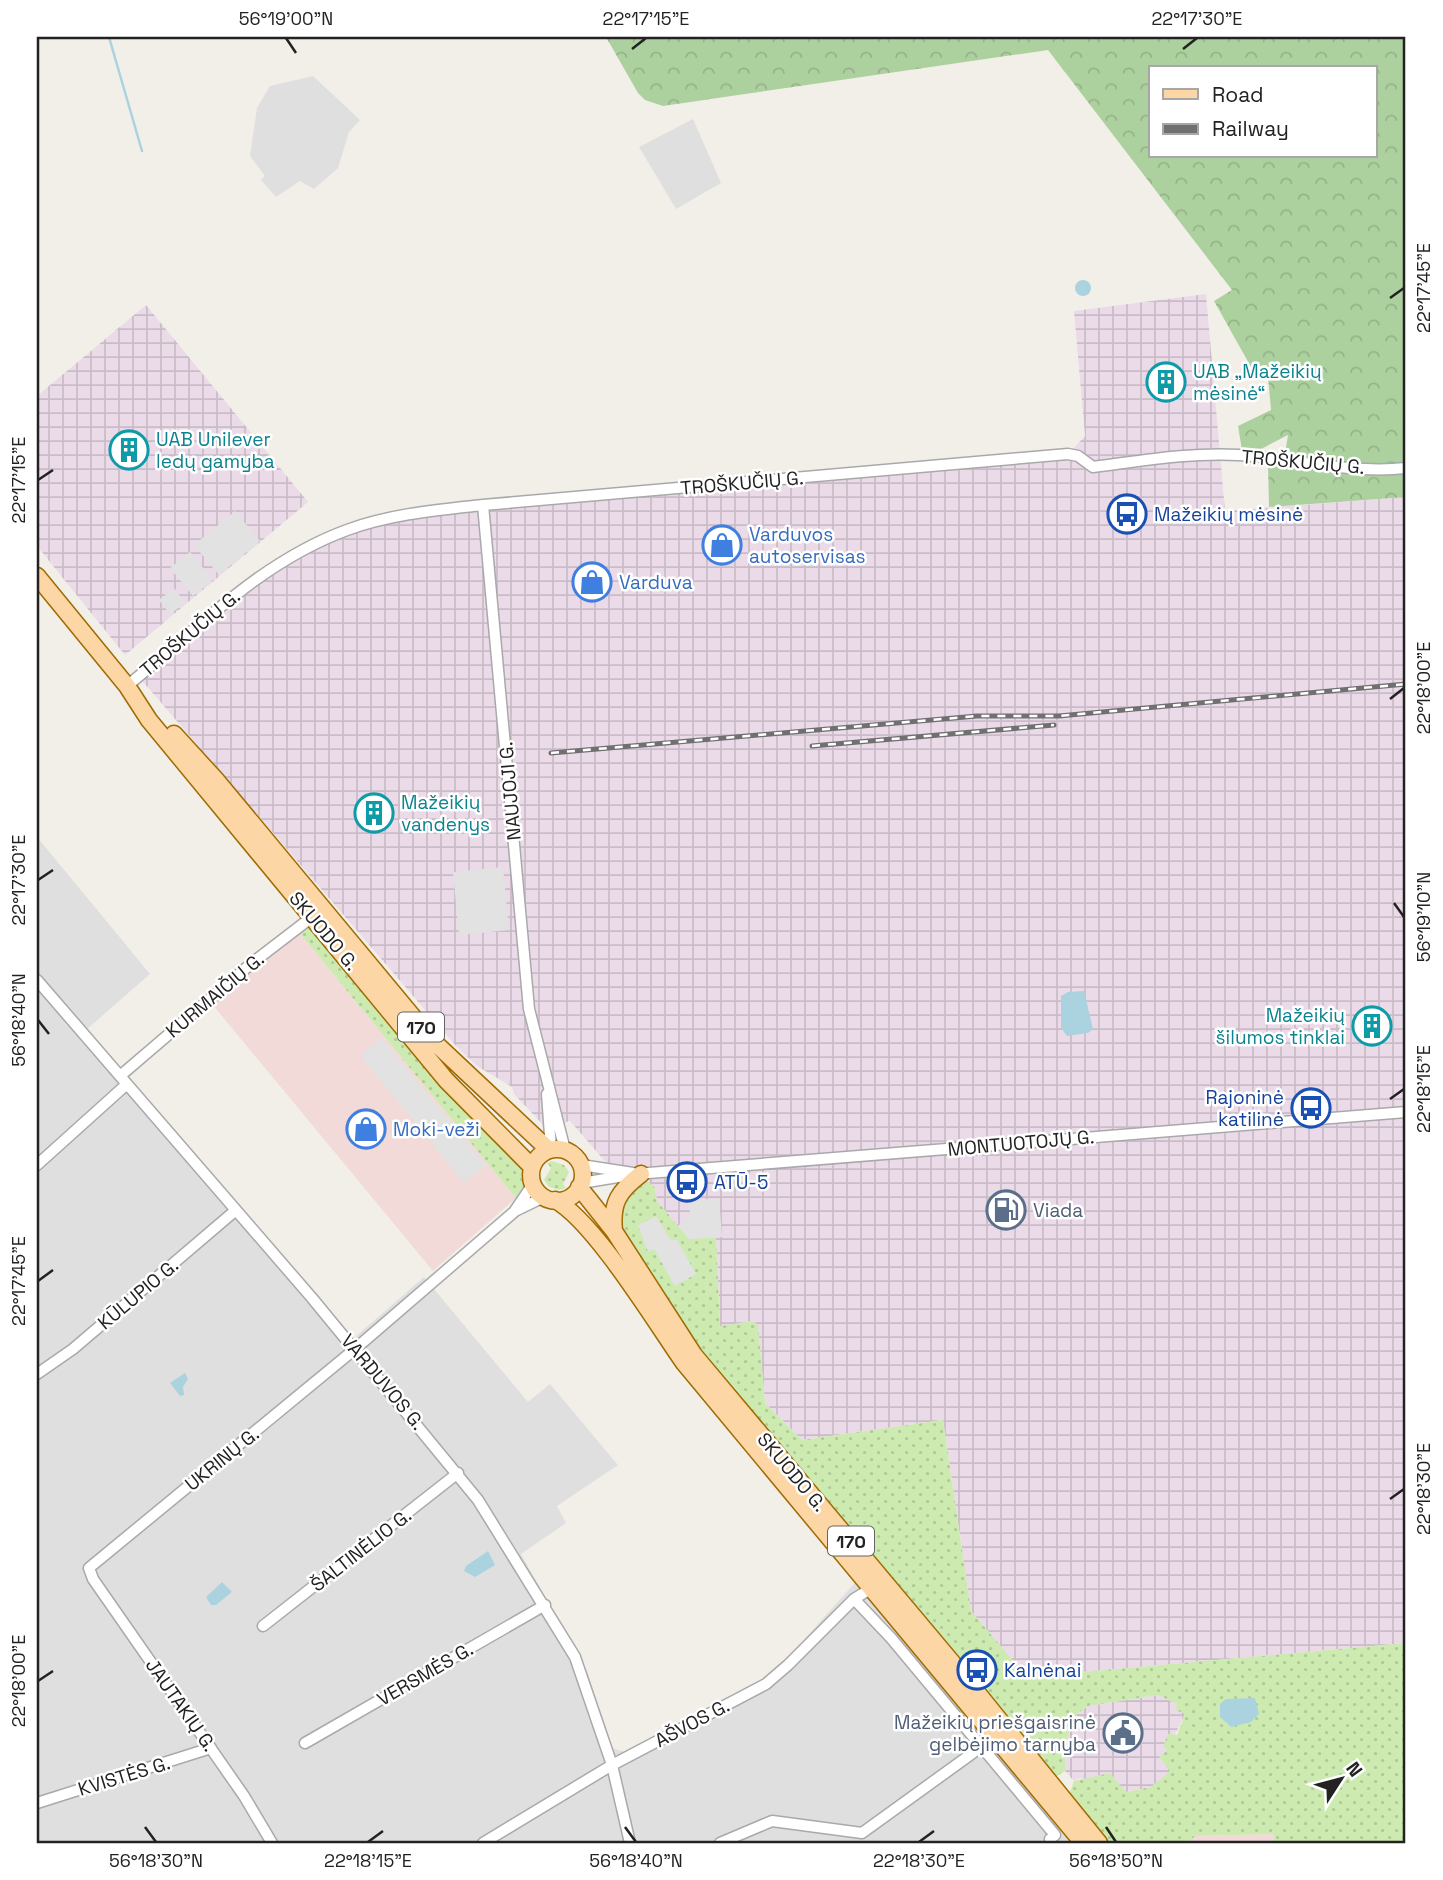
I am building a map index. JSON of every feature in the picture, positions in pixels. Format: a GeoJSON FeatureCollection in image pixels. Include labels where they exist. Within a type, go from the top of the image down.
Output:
{"type":"FeatureCollection","features":[{"type":"Feature","properties":{"kind":"main road","name":"SKUODO G."},"geometry":{"type":"LineString","coordinates":[[37,576],[127,686],[216,781],[441,1050],[555,1150]]}},
{"type":"Feature","properties":{"kind":"main road","name":"SKUODO G."},"geometry":{"type":"LineString","coordinates":[[127,686],[149,720],[446,1080],[532,1167]]}},
{"type":"Feature","properties":{"kind":"main road"},"geometry":{"type":"LineString","coordinates":[[555,1150],[575,1156],[581,1165],[580,1185],[572,1196],[549,1199],[533,1184],[532,1167],[540,1155],[555,1150]]}},
{"type":"Feature","properties":{"kind":"main road"},"geometry":{"type":"LineString","coordinates":[[614,1231],[615,1200],[624,1187],[639,1174]]}},
{"type":"Feature","properties":{"kind":"main road","name":"SKUODO G."},"geometry":{"type":"LineString","coordinates":[[580,1185],[614,1231],[694,1355],[1083,1843]]}},
{"type":"Feature","properties":{"kind":"main road","name":"SKUODO G."},"geometry":{"type":"LineString","coordinates":[[549,1199],[573,1213],[684,1363],[878,1584],[1099,1843]]}},
{"type":"Feature","properties":{"kind":"street","name":"TROŠKUČIŲ G."},"geometry":{"type":"LineString","coordinates":[[127,686],[232,596],[298,552],[349,529],[377,521],[483,505],[1068,454],[1079,456],[1093,467],[1185,456],[1237,455],[1370,469],[1406,468]]}},
{"type":"Feature","properties":{"kind":"street","name":"NAUJOJI G."},"geometry":{"type":"LineString","coordinates":[[483,505],[529,1009],[545,1076],[554,1099],[555,1150]]}},
{"type":"Feature","properties":{"kind":"street","name":"KURMAIČIŲ G."},"geometry":{"type":"LineString","coordinates":[[37,1165],[123,1080],[252,963],[312,917]]}},
{"type":"Feature","properties":{"kind":"street","name":"VARDUVOS G."},"geometry":{"type":"LineString","coordinates":[[39,987],[236,1210],[458,1473],[545,1605],[575,1657],[612,1765],[630,1843]]}},
{"type":"Feature","properties":{"kind":"street","name":"MONTUOTOJŲ G."},"geometry":{"type":"LineString","coordinates":[[580,1185],[639,1174],[1406,1112]]}},
{"type":"Feature","properties":{"kind":"street","name":"MONTUOTOJŲ G."},"geometry":{"type":"LineString","coordinates":[[581,1165],[639,1174]]}},
{"type":"Feature","properties":{"kind":"street"},"geometry":{"type":"LineString","coordinates":[[514,1212],[533,1184]]}},
{"type":"Feature","properties":{"kind":"street"},"geometry":{"type":"LineString","coordinates":[[514,1212],[549,1199]]}},
{"type":"Feature","properties":{"kind":"street","name":"KŪLUPIO G."},"geometry":{"type":"LineString","coordinates":[[37,1374],[74,1349],[236,1210]]}},
{"type":"Feature","properties":{"kind":"street","name":"UKRINŲ G."},"geometry":{"type":"LineString","coordinates":[[89,1568],[355,1349],[514,1212]]}},
{"type":"Feature","properties":{"kind":"street","name":"ŠALTINĖLIO G."},"geometry":{"type":"LineString","coordinates":[[263,1626],[458,1473]]}},
{"type":"Feature","properties":{"kind":"street","name":"JAUTAKIŲ G."},"geometry":{"type":"LineString","coordinates":[[89,1568],[93,1579],[211,1748],[272,1843]]}},
{"type":"Feature","properties":{"kind":"street","name":"AŠVOS G."},"geometry":{"type":"LineString","coordinates":[[483,1843],[612,1765],[766,1684],[854,1599],[878,1584]]}},
{"type":"Feature","properties":{"kind":"street"},"geometry":{"type":"LineString","coordinates":[[854,1599],[1055,1835],[1050,1839]]}},
{"type":"Feature","properties":{"kind":"street","name":"VERSMĖS G."},"geometry":{"type":"LineString","coordinates":[[306,1743],[545,1605]]}},
{"type":"Feature","properties":{"kind":"street"},"geometry":{"type":"LineString","coordinates":[[720,1843],[772,1821],[862,1833],[981,1747]]}},
{"type":"Feature","properties":{"kind":"street","name":"KVISTĖS G."},"geometry":{"type":"LineString","coordinates":[[37,1803],[211,1748]]}},
{"type":"Feature","properties":{"kind":"shaded area"},"geometry":{"type":"Polygon","coordinates":[[[313,76],[360,120],[349,132],[338,168],[314,189],[300,181],[276,197],[261,180],[265,176],[250,156],[257,108],[270,86],[313,76]]]}},
{"type":"Feature","properties":{"kind":"shaded area"},"geometry":{"type":"Polygon","coordinates":[[[693,119],[721,183],[676,209],[639,147],[693,119]]]}},
{"type":"Feature","properties":{"kind":"shaded area"},"geometry":{"type":"Polygon","coordinates":[[[1206,294],[1225,511],[1406,497],[1406,1643],[1027,1677],[971,1611],[943,1420],[802,1440],[765,1403],[758,1325],[752,1321],[720,1327],[716,1237],[689,1239],[657,1201],[655,1188],[629,1189],[570,1121],[546,1128],[514,1094],[512,1087],[477,1066],[456,1046],[139,677],[232,596],[298,552],[405,515],[1068,454],[1085,436],[1074,311],[1206,294]]]}},
{"type":"Feature","properties":{"kind":"shaded area"},"geometry":{"type":"Polygon","coordinates":[[[146,305],[308,502],[125,655],[37,546],[37,396],[146,305]]]}},
{"type":"Feature","properties":{"kind":"shaded area"},"geometry":{"type":"Polygon","coordinates":[[[235,511],[260,541],[219,575],[194,545],[235,511]]]}},
{"type":"Feature","properties":{"kind":"shaded area"},"geometry":{"type":"Polygon","coordinates":[[[190,552],[213,580],[193,596],[170,568],[190,552]]]}},
{"type":"Feature","properties":{"kind":"shaded area"},"geometry":{"type":"Polygon","coordinates":[[[174,588],[185,603],[170,614],[159,600],[174,588]]]}},
{"type":"Feature","properties":{"kind":"shaded area"},"geometry":{"type":"Polygon","coordinates":[[[37,837],[150,974],[86,1030],[354,1338],[424,1277],[528,1402],[550,1384],[618,1465],[557,1506],[566,1523],[521,1554],[587,1671],[612,1748],[625,1752],[762,1681],[775,1672],[860,1577],[1079,1843],[37,1843],[37,837]]]}},
{"type":"Feature","properties":{"kind":"shaded area"},"geometry":{"type":"Polygon","coordinates":[[[503,867],[509,930],[459,935],[453,872],[503,867]]]}},
{"type":"Feature","properties":{"kind":"shaded area"},"geometry":{"type":"Polygon","coordinates":[[[299,932],[516,1198],[433,1271],[212,1004],[299,932]]]}},
{"type":"Feature","properties":{"kind":"shaded area"},"geometry":{"type":"Polygon","coordinates":[[[381,1038],[486,1165],[464,1183],[360,1055],[381,1038]]]}},
{"type":"Feature","properties":{"kind":"shaded area"},"geometry":{"type":"Polygon","coordinates":[[[719,1198],[722,1237],[689,1239],[678,1226],[690,1214],[689,1201],[719,1198]]]}},
{"type":"Feature","properties":{"kind":"shaded area"},"geometry":{"type":"Polygon","coordinates":[[[656,1216],[671,1240],[677,1240],[696,1274],[675,1286],[654,1249],[648,1252],[638,1225],[656,1216]]]}},
{"type":"Feature","properties":{"kind":"shaded area"},"geometry":{"type":"Polygon","coordinates":[[[1158,1695],[1177,1704],[1185,1714],[1168,1749],[1170,1771],[1151,1787],[1126,1792],[1080,1778],[1074,1781],[1065,1771],[1065,1759],[1061,1752],[1077,1714],[1088,1706],[1158,1695]]]}},
{"type":"Feature","properties":{"kind":"shaded area"},"geometry":{"type":"Polygon","coordinates":[[[1273,1834],[1274,1843],[1175,1843],[1191,1840],[1194,1836],[1273,1834]]]}},
{"type":"Feature","properties":{"kind":"green space"},"geometry":{"type":"Polygon","coordinates":[[[606,37],[1406,37],[1406,497],[1269,507],[1268,465],[1283,466],[1288,435],[1259,450],[1242,450],[1238,426],[1271,410],[1267,365],[1251,367],[1214,301],[1232,290],[1048,50],[663,106],[645,100],[638,93],[606,37]]]}},
{"type":"Feature","properties":{"kind":"green space"},"geometry":{"type":"Polygon","coordinates":[[[309,927],[314,928],[520,1163],[525,1185],[516,1198],[299,932],[309,927]]]}},
{"type":"Feature","properties":{"kind":"green space"},"geometry":{"type":"Polygon","coordinates":[[[552,1161],[564,1165],[569,1172],[563,1184],[566,1188],[559,1190],[549,1187],[544,1180],[551,1168],[547,1163],[552,1161]]]}},
{"type":"Feature","properties":{"kind":"green space"},"geometry":{"type":"Polygon","coordinates":[[[649,1182],[655,1188],[657,1201],[689,1239],[716,1237],[720,1326],[752,1321],[758,1325],[765,1403],[802,1440],[943,1420],[971,1611],[1027,1677],[1406,1643],[1406,1843],[1274,1843],[1273,1834],[1195,1836],[1191,1840],[1175,1843],[1106,1843],[1068,1798],[1074,1781],[1110,1773],[1126,1792],[1151,1787],[1170,1771],[1159,1757],[1168,1750],[1163,1747],[1168,1734],[1177,1735],[1185,1714],[1176,1710],[1177,1704],[1158,1695],[1088,1706],[1077,1714],[1061,1752],[1065,1759],[1065,1771],[1054,1778],[706,1360],[621,1228],[618,1206],[637,1184],[649,1182]]]}},
{"type":"Feature","properties":{"kind":"water"},"geometry":{"type":"Polygon","coordinates":[[[1080,280],[1086,280],[1091,288],[1089,294],[1080,296],[1075,291],[1075,285],[1080,280]]]}},
{"type":"Feature","properties":{"kind":"water"},"geometry":{"type":"Polygon","coordinates":[[[1084,991],[1093,1029],[1088,1033],[1067,1036],[1061,1028],[1061,996],[1068,992],[1084,991]]]}},
{"type":"Feature","properties":{"kind":"water"},"geometry":{"type":"Polygon","coordinates":[[[185,1373],[188,1379],[183,1387],[184,1395],[180,1396],[170,1383],[185,1373]]]}},
{"type":"Feature","properties":{"kind":"water"},"geometry":{"type":"Polygon","coordinates":[[[488,1551],[495,1565],[475,1577],[464,1571],[466,1566],[488,1551]]]}},
{"type":"Feature","properties":{"kind":"water"},"geometry":{"type":"Polygon","coordinates":[[[222,1582],[232,1592],[216,1605],[211,1605],[206,1597],[222,1582]]]}},
{"type":"Feature","properties":{"kind":"water"},"geometry":{"type":"Polygon","coordinates":[[[1255,1698],[1259,1714],[1251,1722],[1231,1727],[1220,1717],[1220,1704],[1226,1699],[1255,1698]]]}},
{"type":"Feature","properties":{"kind":"waterway"},"geometry":{"type":"LineString","coordinates":[[109,37],[142,151]]}},
{"type":"Feature","properties":{"kind":"railway"},"geometry":{"type":"LineString","coordinates":[[551,753],[977,716],[1059,716],[1406,684]]}},
{"type":"Feature","properties":{"kind":"railway"},"geometry":{"type":"LineString","coordinates":[[812,746],[1054,725]]}},
{"type":"Feature","properties":{"kind":"place","name":"UAB „Mažeikių mėsinė“"},"geometry":{"type":"Point","coordinates":[1166,382]}},
{"type":"Feature","properties":{"kind":"place","name":"UAB Unilever ledų gamyba"},"geometry":{"type":"Point","coordinates":[129,450]}},
{"type":"Feature","properties":{"kind":"place","name":"Mažeikių mėsinė"},"geometry":{"type":"Point","coordinates":[1127,514]}},
{"type":"Feature","properties":{"kind":"place","name":"Varduvos autoservisas"},"geometry":{"type":"Point","coordinates":[722,545]}},
{"type":"Feature","properties":{"kind":"place","name":"Varduva"},"geometry":{"type":"Point","coordinates":[592,582]}},
{"type":"Feature","properties":{"kind":"place","name":"Mažeikių vandenys"},"geometry":{"type":"Point","coordinates":[374,813]}},
{"type":"Feature","properties":{"kind":"place","name":"Mažeikių šilumos tinklai"},"geometry":{"type":"Point","coordinates":[1372,1026]}},
{"type":"Feature","properties":{"kind":"place","name":"Rajoninė katilinė"},"geometry":{"type":"Point","coordinates":[1311,1108]}},
{"type":"Feature","properties":{"kind":"place","name":"Moki-veži"},"geometry":{"type":"Point","coordinates":[366,1129]}},
{"type":"Feature","properties":{"kind":"place","name":"ATŪ-5"},"geometry":{"type":"Point","coordinates":[687,1182]}},
{"type":"Feature","properties":{"kind":"place","name":"Viada"},"geometry":{"type":"Point","coordinates":[1006,1210]}},
{"type":"Feature","properties":{"kind":"place","name":"Kalnėnai"},"geometry":{"type":"Point","coordinates":[977,1670]}},
{"type":"Feature","properties":{"kind":"place","name":"Mažeikių priešgaisrinė gelbėjimo tarnyba"},"geometry":{"type":"Point","coordinates":[1123,1733]}}]}
